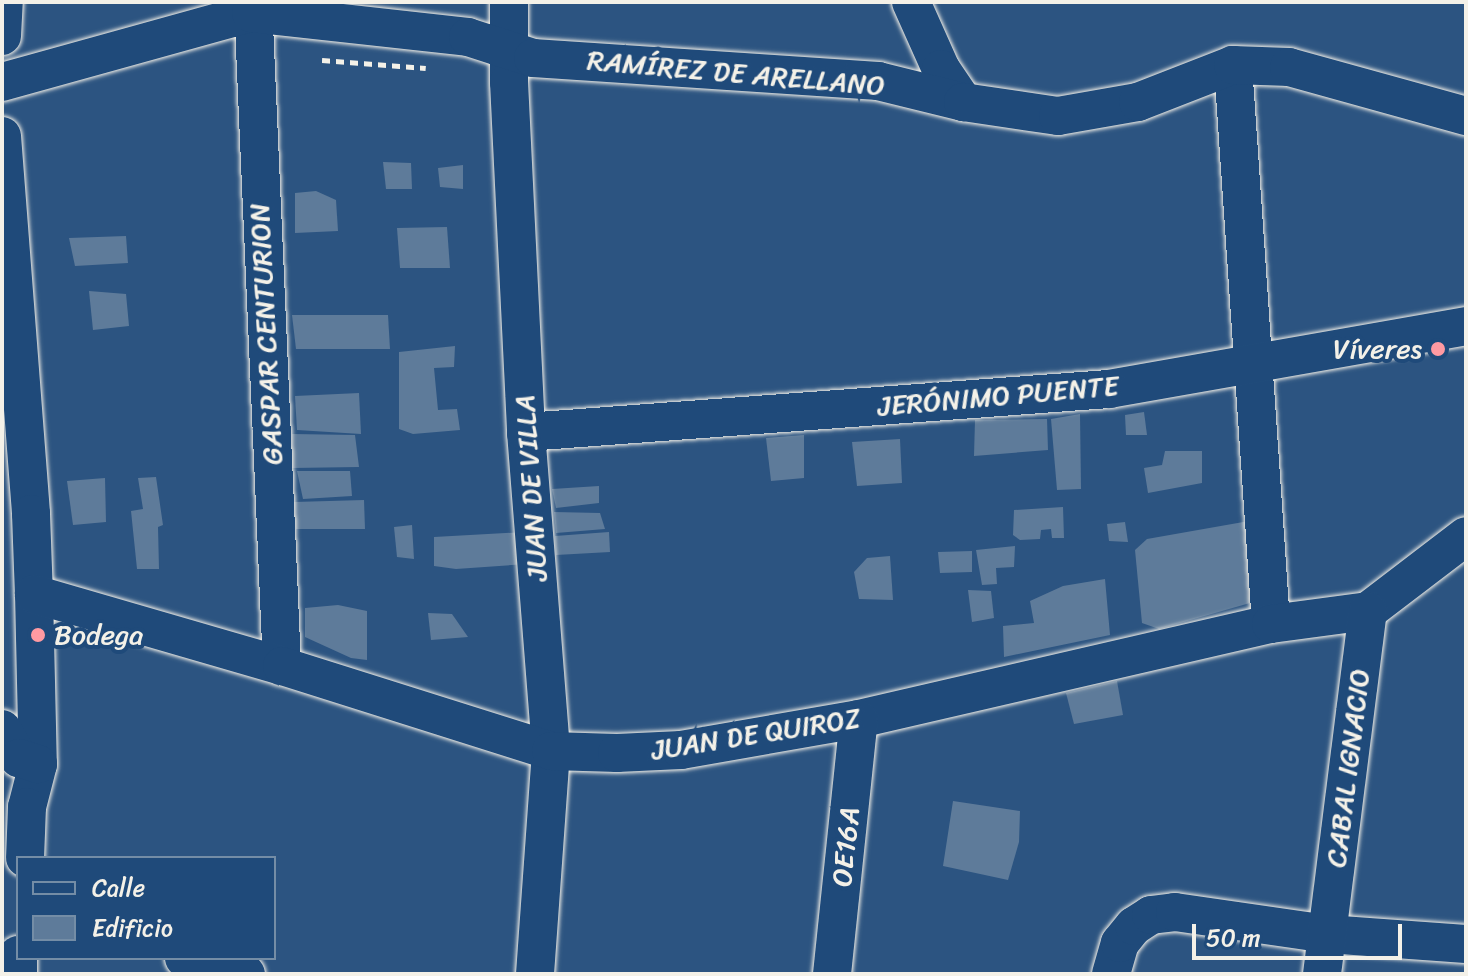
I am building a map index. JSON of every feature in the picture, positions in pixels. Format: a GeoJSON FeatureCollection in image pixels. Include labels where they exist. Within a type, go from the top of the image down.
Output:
{"type":"FeatureCollection","features":[{"type":"Feature","properties":{"kind":"street"},"geometry":{"type":"LineString","coordinates":[[2,36],[4,2]]}},
{"type":"Feature","properties":{"kind":"street","name":"JUAN DE VILLA"},"geometry":{"type":"LineString","coordinates":[[509,2],[507,49],[526,432],[551,751],[535,974]]}},
{"type":"Feature","properties":{"kind":"street"},"geometry":{"type":"LineString","coordinates":[[911,2],[941,69],[963,102]]}},
{"type":"Feature","properties":{"kind":"street","name":"RAMÍREZ DE ARELLANO"},"geometry":{"type":"LineString","coordinates":[[2,82],[252,7],[468,37],[533,58],[878,81],[963,102],[1058,116],[1138,102],[1233,65],[1289,67],[1466,116]]}},
{"type":"Feature","properties":{"kind":"street","name":"GASPAR CENTURION"},"geometry":{"type":"LineString","coordinates":[[252,7],[282,666]]}},
{"type":"Feature","properties":{"kind":"street"},"geometry":{"type":"LineString","coordinates":[[1233,65],[1271,624]]}},
{"type":"Feature","properties":{"kind":"street"},"geometry":{"type":"LineString","coordinates":[[2,136],[31,514],[34,594],[38,764],[27,807],[25,856]]}},
{"type":"Feature","properties":{"kind":"street","name":"JERÓNIMO PUENTE"},"geometry":{"type":"LineString","coordinates":[[526,432],[1109,389],[1466,326]]}},
{"type":"Feature","properties":{"kind":"street","name":"JUAN DE QUIROZ"},"geometry":{"type":"LineString","coordinates":[[34,594],[282,666],[551,751],[681,750],[859,719],[1271,624],[1368,611],[1466,536]]}},
{"type":"Feature","properties":{"kind":"street","name":"CABAL IGNACIO"},"geometry":{"type":"LineString","coordinates":[[1322,974],[1368,611]]}},
{"type":"Feature","properties":{"kind":"street","name":"OE16A"},"geometry":{"type":"LineString","coordinates":[[832,974],[859,719]]}},
{"type":"Feature","properties":{"kind":"street"},"geometry":{"type":"LineString","coordinates":[[2,729],[19,758],[38,764]]}},
{"type":"Feature","properties":{"kind":"street"},"geometry":{"type":"LineString","coordinates":[[1111,974],[1120,943],[1134,926],[1151,915],[1175,912],[1327,934],[1466,944]]}},
{"type":"Feature","properties":{"kind":"street"},"geometry":{"type":"LineString","coordinates":[[192,960],[246,974]]}},
{"type":"Feature","properties":{"kind":"street"},"geometry":{"type":"LineString","coordinates":[[2,973],[18,974]]}},
{"type":"Feature","properties":{"kind":"path"},"geometry":{"type":"LineString","coordinates":[[322,60],[442,69]]}},
{"type":"Feature","properties":{"kind":"building"},"geometry":{"type":"Polygon","coordinates":[[[383,162],[411,163],[412,189],[386,189],[383,162]]]}},
{"type":"Feature","properties":{"kind":"building"},"geometry":{"type":"Polygon","coordinates":[[[463,165],[463,189],[440,187],[438,168],[463,165]]]}},
{"type":"Feature","properties":{"kind":"building"},"geometry":{"type":"Polygon","coordinates":[[[316,191],[336,200],[338,231],[295,233],[295,193],[316,191]]]}},
{"type":"Feature","properties":{"kind":"building"},"geometry":{"type":"Polygon","coordinates":[[[447,227],[450,268],[400,268],[397,228],[447,227]]]}},
{"type":"Feature","properties":{"kind":"building"},"geometry":{"type":"Polygon","coordinates":[[[126,236],[128,263],[75,266],[69,238],[126,236]]]}},
{"type":"Feature","properties":{"kind":"building"},"geometry":{"type":"Polygon","coordinates":[[[89,291],[126,294],[129,326],[93,330],[89,291]]]}},
{"type":"Feature","properties":{"kind":"building"},"geometry":{"type":"Polygon","coordinates":[[[292,315],[388,315],[390,349],[296,349],[292,315]]]}},
{"type":"Feature","properties":{"kind":"building"},"geometry":{"type":"Polygon","coordinates":[[[455,346],[454,367],[434,368],[438,410],[457,409],[460,430],[413,434],[399,429],[399,352],[455,346]]]}},
{"type":"Feature","properties":{"kind":"building"},"geometry":{"type":"Polygon","coordinates":[[[359,393],[361,434],[297,430],[295,396],[359,393]]]}},
{"type":"Feature","properties":{"kind":"building"},"geometry":{"type":"Polygon","coordinates":[[[1144,412],[1147,435],[1126,435],[1125,415],[1144,412]]]}},
{"type":"Feature","properties":{"kind":"building"},"geometry":{"type":"Polygon","coordinates":[[[1080,414],[1081,489],[1057,490],[1051,419],[1080,414]]]}},
{"type":"Feature","properties":{"kind":"building"},"geometry":{"type":"Polygon","coordinates":[[[1047,419],[1048,450],[974,456],[975,420],[1047,419]]]}},
{"type":"Feature","properties":{"kind":"building"},"geometry":{"type":"Polygon","coordinates":[[[292,434],[355,435],[359,467],[292,468],[292,434]]]}},
{"type":"Feature","properties":{"kind":"building"},"geometry":{"type":"Polygon","coordinates":[[[804,435],[804,478],[771,481],[766,438],[804,435]]]}},
{"type":"Feature","properties":{"kind":"building"},"geometry":{"type":"Polygon","coordinates":[[[900,439],[902,483],[857,486],[852,442],[900,439]]]}},
{"type":"Feature","properties":{"kind":"building"},"geometry":{"type":"Polygon","coordinates":[[[1165,451],[1202,451],[1202,483],[1148,493],[1144,468],[1162,465],[1165,451]]]}},
{"type":"Feature","properties":{"kind":"building"},"geometry":{"type":"Polygon","coordinates":[[[297,471],[350,471],[352,496],[303,499],[297,471]]]}},
{"type":"Feature","properties":{"kind":"building"},"geometry":{"type":"Polygon","coordinates":[[[156,477],[163,525],[158,527],[159,569],[137,569],[131,511],[143,509],[138,478],[156,477]]]}},
{"type":"Feature","properties":{"kind":"building"},"geometry":{"type":"Polygon","coordinates":[[[105,478],[106,522],[73,525],[67,481],[105,478]]]}},
{"type":"Feature","properties":{"kind":"building"},"geometry":{"type":"Polygon","coordinates":[[[599,486],[599,503],[556,508],[552,489],[599,486]]]}},
{"type":"Feature","properties":{"kind":"building"},"geometry":{"type":"Polygon","coordinates":[[[364,500],[365,529],[296,529],[294,502],[364,500]]]}},
{"type":"Feature","properties":{"kind":"building"},"geometry":{"type":"Polygon","coordinates":[[[1063,507],[1064,538],[1052,538],[1051,529],[1041,530],[1040,539],[1020,540],[1013,535],[1014,510],[1063,507]]]}},
{"type":"Feature","properties":{"kind":"building"},"geometry":{"type":"Polygon","coordinates":[[[554,512],[600,513],[605,529],[556,533],[554,512]]]}},
{"type":"Feature","properties":{"kind":"building"},"geometry":{"type":"Polygon","coordinates":[[[1249,521],[1250,603],[1159,629],[1142,623],[1135,550],[1147,539],[1249,521]]]}},
{"type":"Feature","properties":{"kind":"building"},"geometry":{"type":"Polygon","coordinates":[[[1125,522],[1128,542],[1109,541],[1107,524],[1125,522]]]}},
{"type":"Feature","properties":{"kind":"building"},"geometry":{"type":"Polygon","coordinates":[[[412,525],[414,559],[397,557],[394,527],[412,525]]]}},
{"type":"Feature","properties":{"kind":"building"},"geometry":{"type":"Polygon","coordinates":[[[524,532],[526,564],[456,569],[434,566],[434,537],[524,532]]]}},
{"type":"Feature","properties":{"kind":"building"},"geometry":{"type":"Polygon","coordinates":[[[609,532],[610,552],[556,555],[555,536],[609,532]]]}},
{"type":"Feature","properties":{"kind":"building"},"geometry":{"type":"Polygon","coordinates":[[[1015,546],[1014,567],[996,568],[997,584],[982,585],[976,550],[1015,546]]]}},
{"type":"Feature","properties":{"kind":"building"},"geometry":{"type":"Polygon","coordinates":[[[972,551],[972,572],[940,573],[938,552],[972,551]]]}},
{"type":"Feature","properties":{"kind":"building"},"geometry":{"type":"Polygon","coordinates":[[[890,556],[893,600],[859,599],[854,572],[867,558],[890,556]]]}},
{"type":"Feature","properties":{"kind":"building"},"geometry":{"type":"Polygon","coordinates":[[[1105,579],[1110,635],[1004,657],[1003,626],[1034,623],[1030,601],[1063,586],[1105,579]]]}},
{"type":"Feature","properties":{"kind":"building"},"geometry":{"type":"Polygon","coordinates":[[[968,590],[991,591],[994,618],[972,622],[968,590]]]}},
{"type":"Feature","properties":{"kind":"building"},"geometry":{"type":"Polygon","coordinates":[[[338,605],[367,611],[367,660],[351,658],[305,637],[305,608],[338,605]]]}},
{"type":"Feature","properties":{"kind":"building"},"geometry":{"type":"Polygon","coordinates":[[[428,613],[452,614],[468,637],[431,640],[428,613]]]}},
{"type":"Feature","properties":{"kind":"building"},"geometry":{"type":"Polygon","coordinates":[[[1117,681],[1123,715],[1074,724],[1066,693],[1117,681]]]}},
{"type":"Feature","properties":{"kind":"building"},"geometry":{"type":"Polygon","coordinates":[[[953,801],[1020,811],[1019,842],[1008,880],[943,866],[953,801]]]}},
{"type":"Feature","properties":{"kind":"place","name":"Víveres"},"geometry":{"type":"Point","coordinates":[1438,349]}},
{"type":"Feature","properties":{"kind":"place","name":"Bodega"},"geometry":{"type":"Point","coordinates":[38,635]}}]}
